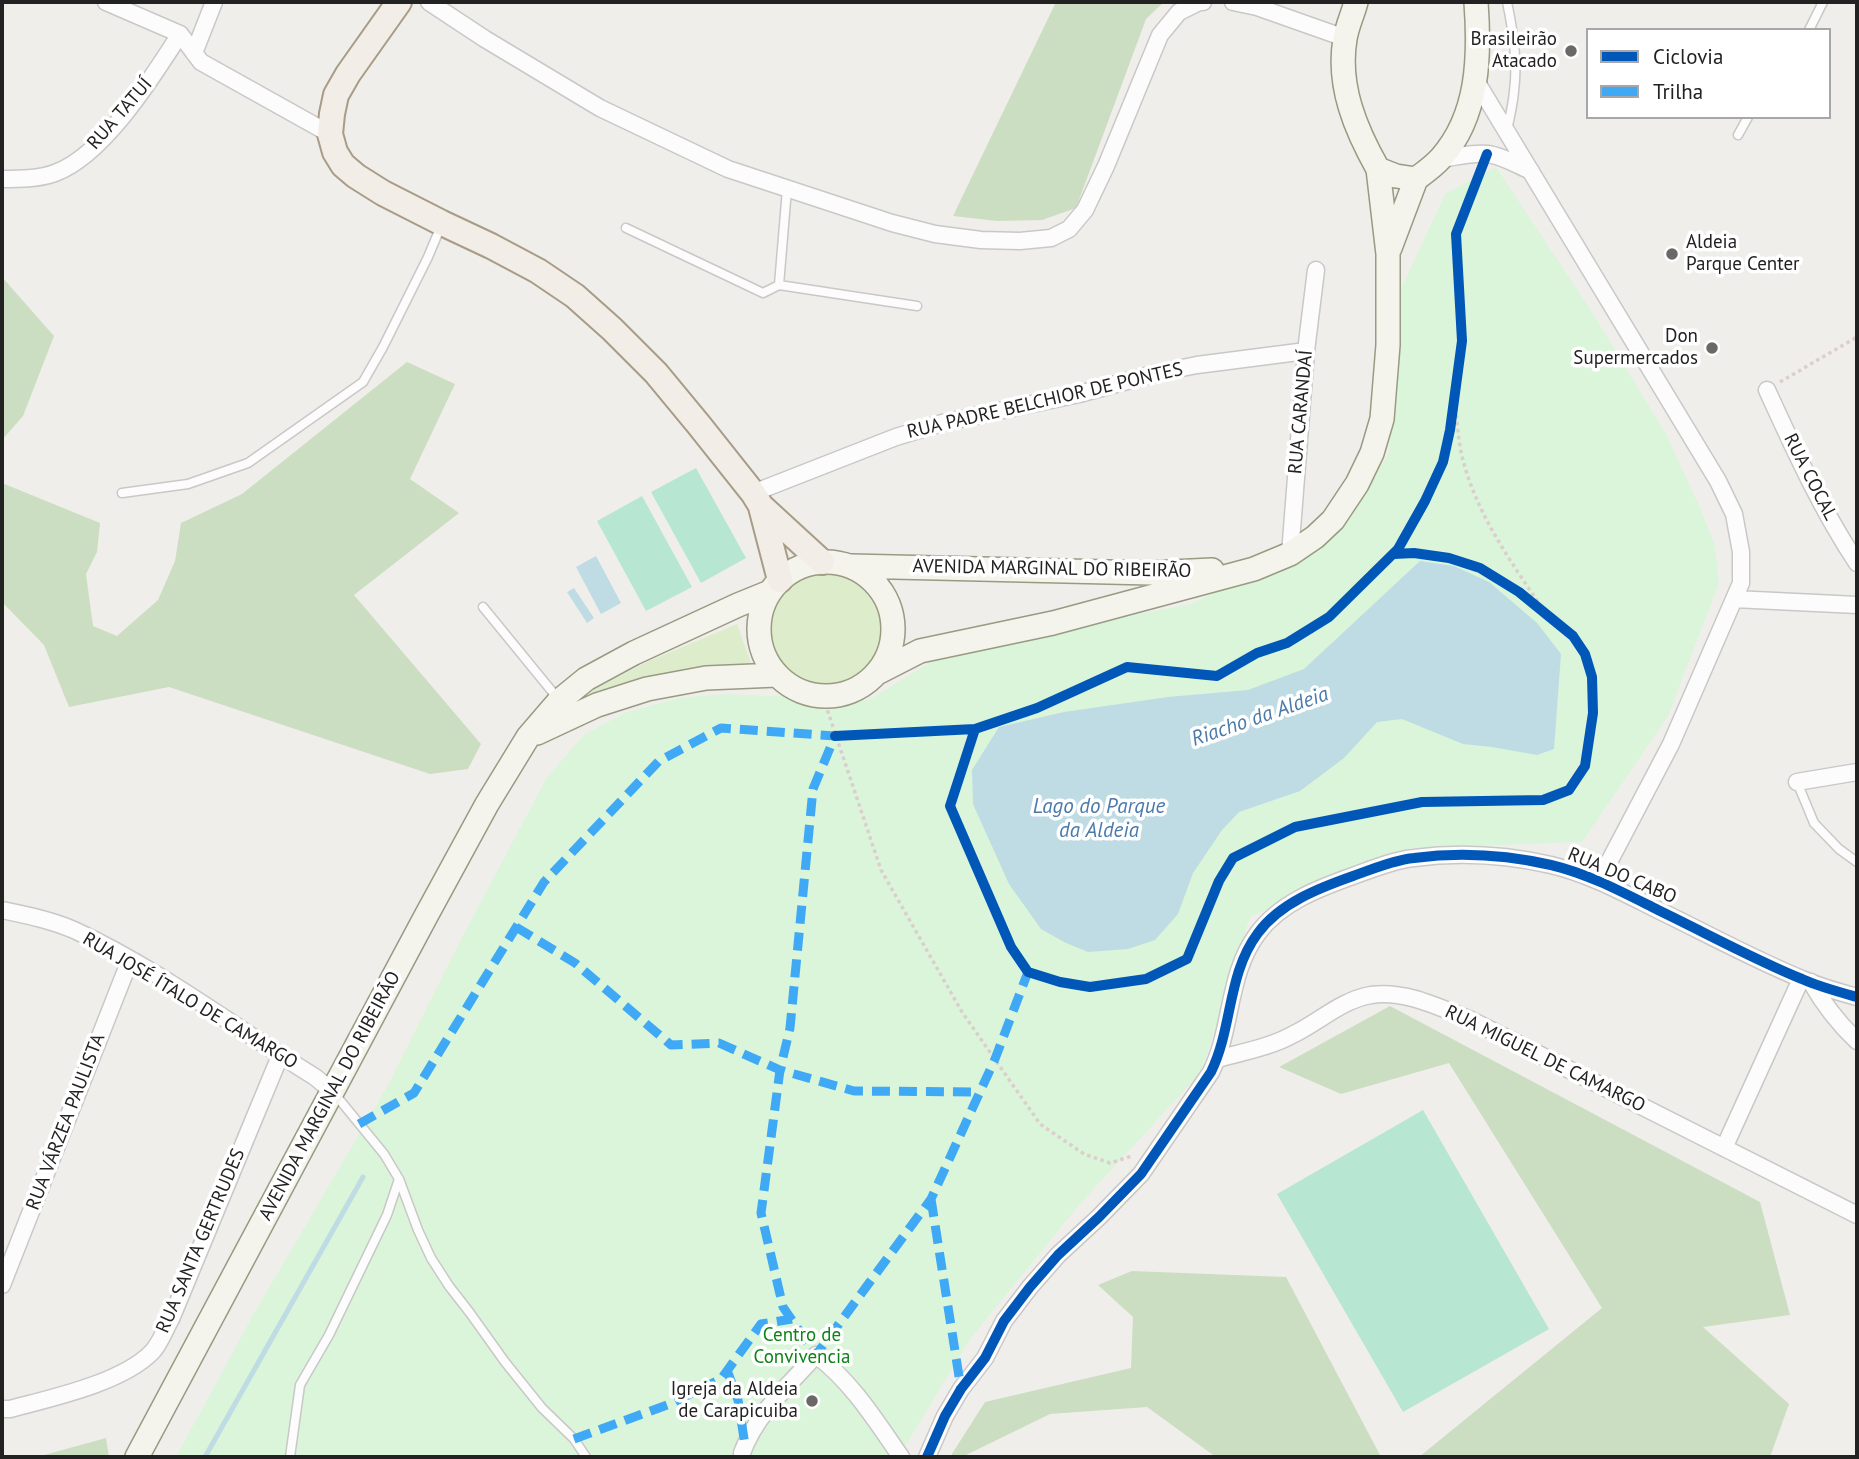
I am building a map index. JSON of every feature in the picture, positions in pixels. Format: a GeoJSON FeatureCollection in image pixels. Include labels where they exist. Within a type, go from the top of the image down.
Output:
{"type":"FeatureCollection","features":[{"type":"Feature","properties":{"kind":"main road"},"geometry":{"type":"LineString","coordinates":[[399,2],[337,94],[330,134],[335,152],[343,165],[383,193],[538,271],[584,304],[656,373],[757,499],[822,562]]}},
{"type":"Feature","properties":{"kind":"main road"},"geometry":{"type":"LineString","coordinates":[[1356,2],[1345,38],[1344,76],[1351,111],[1361,138],[1378,169],[1396,176],[1416,179],[1441,159],[1462,127],[1471,104],[1476,81],[1476,2]]}},
{"type":"Feature","properties":{"kind":"main road","name":"AVENIDA MARGINAL DO RIBEIRÃO"},"geometry":{"type":"LineString","coordinates":[[776,675],[806,694],[844,694],[863,686],[879,672],[920,651],[1053,624],[1254,569],[1290,554],[1315,537],[1333,520],[1357,484],[1372,453],[1382,419],[1388,312],[1388,254],[1378,169]]}},
{"type":"Feature","properties":{"kind":"main road","name":"AVENIDA MARGINAL DO RIBEIRÃO"},"geometry":{"type":"LineString","coordinates":[[1388,254],[1416,179]]}},
{"type":"Feature","properties":{"kind":"main road"},"geometry":{"type":"LineString","coordinates":[[757,499],[775,586],[762,608],[760,643],[766,660],[776,675]]}},
{"type":"Feature","properties":{"kind":"main road","name":"AVENIDA MARGINAL DO RIBEIRÃO"},"geometry":{"type":"LineString","coordinates":[[137,1457],[487,804],[528,737],[559,701],[586,679],[634,653],[775,586],[800,568],[822,562],[849,566],[1151,573],[1254,569]]}},
{"type":"Feature","properties":{"kind":"main road","name":"AVENIDA MARGINAL DO RIBEIRÃO"},"geometry":{"type":"LineString","coordinates":[[849,566],[868,576],[883,592],[891,611],[894,633],[889,654],[879,672]]}},
{"type":"Feature","properties":{"kind":"main road"},"geometry":{"type":"LineString","coordinates":[[528,737],[597,705],[647,689],[706,678],[776,675]]}},
{"type":"Feature","properties":{"kind":"street"},"geometry":{"type":"LineString","coordinates":[[106,2],[180,33],[201,62],[330,134]]}},
{"type":"Feature","properties":{"kind":"street"},"geometry":{"type":"LineString","coordinates":[[194,53],[214,2]]}},
{"type":"Feature","properties":{"kind":"street"},"geometry":{"type":"LineString","coordinates":[[429,2],[600,108],[728,169],[892,223],[935,234],[981,240],[1020,241],[1051,238],[1069,229],[1085,210],[1160,35],[1179,12],[1203,2]]}},
{"type":"Feature","properties":{"kind":"street"},"geometry":{"type":"LineString","coordinates":[[1233,2],[1257,7],[1345,38]]}},
{"type":"Feature","properties":{"kind":"street","name":"RUA TATUÍ"},"geometry":{"type":"LineString","coordinates":[[2,179],[55,173],[75,162],[102,139],[144,90],[180,33]]}},
{"type":"Feature","properties":{"kind":"street"},"geometry":{"type":"LineString","coordinates":[[1476,81],[1718,481],[1734,514],[1741,552],[1741,583],[1671,744],[1599,881]]}},
{"type":"Feature","properties":{"kind":"street"},"geometry":{"type":"LineString","coordinates":[[1441,159],[1487,154],[1531,171]]}},
{"type":"Feature","properties":{"kind":"street","name":"RUA CARANDAÍ"},"geometry":{"type":"LineString","coordinates":[[1290,554],[1306,351],[1316,270]]}},
{"type":"Feature","properties":{"kind":"street","name":"RUA PADRE BELCHIOR DE PONTES"},"geometry":{"type":"LineString","coordinates":[[757,499],[896,437],[942,423],[1079,394],[1197,365],[1306,351]]}},
{"type":"Feature","properties":{"kind":"street","name":"RUA COCAL"},"geometry":{"type":"LineString","coordinates":[[1767,390],[1814,487],[1857,563]]}},
{"type":"Feature","properties":{"kind":"street"},"geometry":{"type":"LineString","coordinates":[[1734,599],[1857,605]]}},
{"type":"Feature","properties":{"kind":"street"},"geometry":{"type":"LineString","coordinates":[[1797,782],[1857,772]]}},
{"type":"Feature","properties":{"kind":"street","name":"RUA DO CABO"},"geometry":{"type":"LineString","coordinates":[[1217,1059],[1235,981],[1245,952],[1260,930],[1284,909],[1323,887],[1412,858],[1509,857],[1553,865],[1599,881],[1806,981],[1857,998]]}},
{"type":"Feature","properties":{"kind":"street","name":"RUA JOSÉ ÍTALO DE CAMARGO"},"geometry":{"type":"LineString","coordinates":[[2,910],[34,916],[73,930],[130,960],[315,1077],[332,1091]]}},
{"type":"Feature","properties":{"kind":"street","name":"RUA VÁRZEA PAULISTA"},"geometry":{"type":"LineString","coordinates":[[2,1285],[130,960]]}},
{"type":"Feature","properties":{"kind":"street"},"geometry":{"type":"LineString","coordinates":[[1724,1148],[1806,981],[1838,1023],[1857,1041]]}},
{"type":"Feature","properties":{"kind":"street","name":"RUA MIGUEL DE CAMARGO"},"geometry":{"type":"LineString","coordinates":[[1217,1059],[1252,1050],[1294,1034],[1345,1004],[1370,995],[1396,995],[1426,1002],[1469,1019],[1857,1216]]}},
{"type":"Feature","properties":{"kind":"street","name":"RUA SANTA GERTRUDES"},"geometry":{"type":"LineString","coordinates":[[2,1409],[94,1384],[139,1363],[154,1350],[171,1319],[280,1056]]}},
{"type":"Feature","properties":{"kind":"street"},"geometry":{"type":"LineString","coordinates":[[927,1457],[945,1416],[985,1357],[1004,1321],[1058,1255],[1141,1174],[1211,1072],[1217,1059]]}},
{"type":"Feature","properties":{"kind":"street"},"geometry":{"type":"LineString","coordinates":[[742,1453],[763,1414],[817,1355],[849,1386],[901,1457]]}},
{"type":"Feature","properties":{"kind":"lane"},"geometry":{"type":"LineString","coordinates":[[1507,2],[1516,60],[1507,130]]}},
{"type":"Feature","properties":{"kind":"lane"},"geometry":{"type":"LineString","coordinates":[[1810,28],[1823,2]]}},
{"type":"Feature","properties":{"kind":"lane"},"geometry":{"type":"LineString","coordinates":[[1738,135],[1747,119]]}},
{"type":"Feature","properties":{"kind":"lane"},"geometry":{"type":"LineString","coordinates":[[779,285],[786,189]]}},
{"type":"Feature","properties":{"kind":"lane"},"geometry":{"type":"LineString","coordinates":[[122,493],[188,484],[248,463],[363,382],[428,257],[442,223]]}},
{"type":"Feature","properties":{"kind":"lane"},"geometry":{"type":"LineString","coordinates":[[626,228],[763,293],[779,285],[917,306]]}},
{"type":"Feature","properties":{"kind":"lane"},"geometry":{"type":"LineString","coordinates":[[483,607],[559,701]]}},
{"type":"Feature","properties":{"kind":"lane"},"geometry":{"type":"LineString","coordinates":[[1797,782],[1814,823],[1839,849],[1857,862]]}},
{"type":"Feature","properties":{"kind":"lane"},"geometry":{"type":"LineString","coordinates":[[332,1091],[384,1154],[399,1179],[431,1258],[449,1286],[505,1362],[542,1408],[574,1439],[586,1457]]}},
{"type":"Feature","properties":{"kind":"lane"},"geometry":{"type":"LineString","coordinates":[[290,1457],[300,1385],[329,1335],[381,1227],[399,1179]]}},
{"type":"Feature","properties":{"kind":"path"},"geometry":{"type":"LineString","coordinates":[[1767,390],[1857,337]]}},
{"type":"Feature","properties":{"kind":"path"},"geometry":{"type":"LineString","coordinates":[[1447,440],[1456,381]]}},
{"type":"Feature","properties":{"kind":"path"},"geometry":{"type":"LineString","coordinates":[[1456,381],[1456,421],[1462,454],[1474,492],[1501,547],[1548,614]]}},
{"type":"Feature","properties":{"kind":"path"},"geometry":{"type":"LineString","coordinates":[[1519,592],[1548,614]]}},
{"type":"Feature","properties":{"kind":"path"},"geometry":{"type":"LineString","coordinates":[[822,696],[881,870],[962,1012],[1040,1124],[1084,1154],[1110,1163],[1163,1143]]}},
{"type":"Feature","properties":{"kind":"path"},"geometry":{"type":"LineString","coordinates":[[835,736],[849,735]]}},
{"type":"Feature","properties":{"kind":"green space"},"geometry":{"type":"Polygon","coordinates":[[[1056,2],[1164,2],[1146,19],[1076,208],[1042,220],[997,221],[953,216],[1056,2]]]}},
{"type":"Feature","properties":{"kind":"green space","name":"Centro de Convivencia"},"geometry":{"type":"Polygon","coordinates":[[[1496,167],[1592,312],[1666,434],[1715,546],[1719,583],[1668,716],[1582,842],[1411,848],[1250,917],[1202,1071],[1079,1205],[970,1339],[903,1450],[904,1457],[176,1457],[253,1315],[388,1085],[547,777],[585,734],[625,713],[678,698],[725,694],[869,700],[939,657],[1047,632],[1191,604],[1339,532],[1389,453],[1400,291],[1445,194],[1496,167]]]}},
{"type":"Feature","properties":{"kind":"green space"},"geometry":{"type":"Polygon","coordinates":[[[2,277],[54,336],[23,416],[2,440],[2,277]]]}},
{"type":"Feature","properties":{"kind":"green space"},"geometry":{"type":"Polygon","coordinates":[[[407,362],[455,384],[410,479],[459,513],[354,595],[481,744],[468,769],[430,774],[169,687],[69,707],[44,645],[2,602],[2,483],[100,523],[97,552],[86,574],[93,626],[117,636],[158,600],[175,561],[181,523],[242,494],[407,362]]]}},
{"type":"Feature","properties":{"kind":"green space"},"geometry":{"type":"Polygon","coordinates":[[[696,468],[746,558],[701,583],[651,492],[696,468]]]}},
{"type":"Feature","properties":{"kind":"green space"},"geometry":{"type":"Polygon","coordinates":[[[642,496],[692,587],[646,611],[597,521],[642,496]]]}},
{"type":"Feature","properties":{"kind":"green space"},"geometry":{"type":"Polygon","coordinates":[[[827,572],[849,576],[868,589],[881,608],[885,630],[881,652],[868,671],[849,684],[827,688],[805,684],[786,671],[773,652],[769,630],[773,608],[786,589],[805,576],[827,572]]]}},
{"type":"Feature","properties":{"kind":"green space"},"geometry":{"type":"Polygon","coordinates":[[[737,624],[753,669],[588,704],[584,695],[647,662],[737,624]]]}},
{"type":"Feature","properties":{"kind":"green space"},"geometry":{"type":"Polygon","coordinates":[[[1390,1006],[1760,1202],[1790,1315],[1703,1327],[1789,1404],[1770,1457],[1419,1457],[1602,1308],[1449,1063],[1341,1094],[1279,1067],[1390,1006]]]}},
{"type":"Feature","properties":{"kind":"green space"},"geometry":{"type":"Polygon","coordinates":[[[1423,1110],[1549,1329],[1403,1412],[1277,1194],[1423,1110]]]}},
{"type":"Feature","properties":{"kind":"green space"},"geometry":{"type":"Polygon","coordinates":[[[1132,1271],[1286,1277],[1381,1457],[1216,1457],[1147,1407],[1050,1414],[962,1457],[950,1457],[985,1402],[1131,1368],[1133,1317],[1098,1285],[1132,1271]]]}},
{"type":"Feature","properties":{"kind":"green space"},"geometry":{"type":"Polygon","coordinates":[[[106,1438],[109,1457],[37,1457],[106,1438]]]}},
{"type":"Feature","properties":{"kind":"water"},"geometry":{"type":"Polygon","coordinates":[[[596,556],[621,603],[601,614],[576,567],[596,556]]]}},
{"type":"Feature","properties":{"kind":"water","name":"Lago do Parque da Aldeia"},"geometry":{"type":"Polygon","coordinates":[[[1420,561],[1454,566],[1489,582],[1537,623],[1561,654],[1554,749],[1537,755],[1463,744],[1402,719],[1377,722],[1344,758],[1300,791],[1239,812],[1222,830],[1193,873],[1178,914],[1155,940],[1128,949],[1088,952],[1041,929],[1009,884],[973,804],[972,770],[999,727],[1064,712],[1168,697],[1248,690],[1304,669],[1420,561]]]}},
{"type":"Feature","properties":{"kind":"water"},"geometry":{"type":"Polygon","coordinates":[[[574,588],[594,618],[587,623],[567,592],[574,588]]]}},
{"type":"Feature","properties":{"kind":"waterway"},"geometry":{"type":"LineString","coordinates":[[205,1457],[363,1177]]}},
{"type":"Feature","properties":{"kind":"marked path"},"geometry":{"type":"LineString","coordinates":[[359,1124],[414,1093],[544,882],[659,761],[721,728],[835,736],[813,789],[790,1028],[780,1070],[761,1213],[783,1307],[816,1355],[931,1199],[995,1059],[1028,972]]}},
{"type":"Feature","properties":{"kind":"marked path"},"geometry":{"type":"LineString","coordinates":[[516,927],[575,963],[671,1045],[719,1043],[780,1070],[854,1091],[980,1092]]}},
{"type":"Feature","properties":{"kind":"marked path"},"geometry":{"type":"LineString","coordinates":[[931,1199],[961,1389]]}},
{"type":"Feature","properties":{"kind":"marked path"},"geometry":{"type":"LineString","coordinates":[[574,1439],[670,1404],[721,1379],[761,1324],[792,1319]]}},
{"type":"Feature","properties":{"kind":"marked path"},"geometry":{"type":"LineString","coordinates":[[727,1370],[738,1400],[745,1445]]}},
{"type":"Feature","properties":{"kind":"cycle path"},"geometry":{"type":"LineString","coordinates":[[835,736],[975,729],[1037,708],[1127,667],[1217,676],[1257,653],[1287,643],[1329,617],[1398,549],[1443,462],[1462,341],[1456,234],[1487,154]]}},
{"type":"Feature","properties":{"kind":"cycle path"},"geometry":{"type":"LineString","coordinates":[[975,729],[950,806],[1011,947],[1028,972],[1060,982],[1090,987],[1146,979],[1187,959],[1219,881],[1233,858],[1295,827],[1422,802],[1543,800],[1569,790],[1585,766],[1593,713],[1592,677],[1585,654],[1573,636],[1519,592],[1480,568],[1449,558],[1414,553],[1394,554]]}},
{"type":"Feature","properties":{"kind":"cycle path"},"geometry":{"type":"LineString","coordinates":[[927,1457],[945,1416],[961,1389],[985,1358],[1004,1321],[1058,1255],[1141,1174],[1211,1072],[1223,1037],[1235,983],[1248,949],[1258,933],[1277,913],[1314,891],[1383,865],[1414,858],[1466,855],[1534,862],[1593,879],[1784,971],[1857,997]]}},
{"type":"Feature","properties":{"kind":"place","name":"Brasileirão Atacado"},"geometry":{"type":"Point","coordinates":[1571,51]}},
{"type":"Feature","properties":{"kind":"place","name":"Aldeia Parque Center"},"geometry":{"type":"Point","coordinates":[1672,254]}},
{"type":"Feature","properties":{"kind":"place","name":"Don Supermercados"},"geometry":{"type":"Point","coordinates":[1712,348]}},
{"type":"Feature","properties":{"kind":"place","name":"Igreja da Aldeia de Carapicuiba"},"geometry":{"type":"Point","coordinates":[812,1401]}},
{"type":"Feature","properties":{"kind":"water label","name":"Riacho da Aldeia"},"geometry":{"type":"Point","coordinates":[1260,717]}}]}
